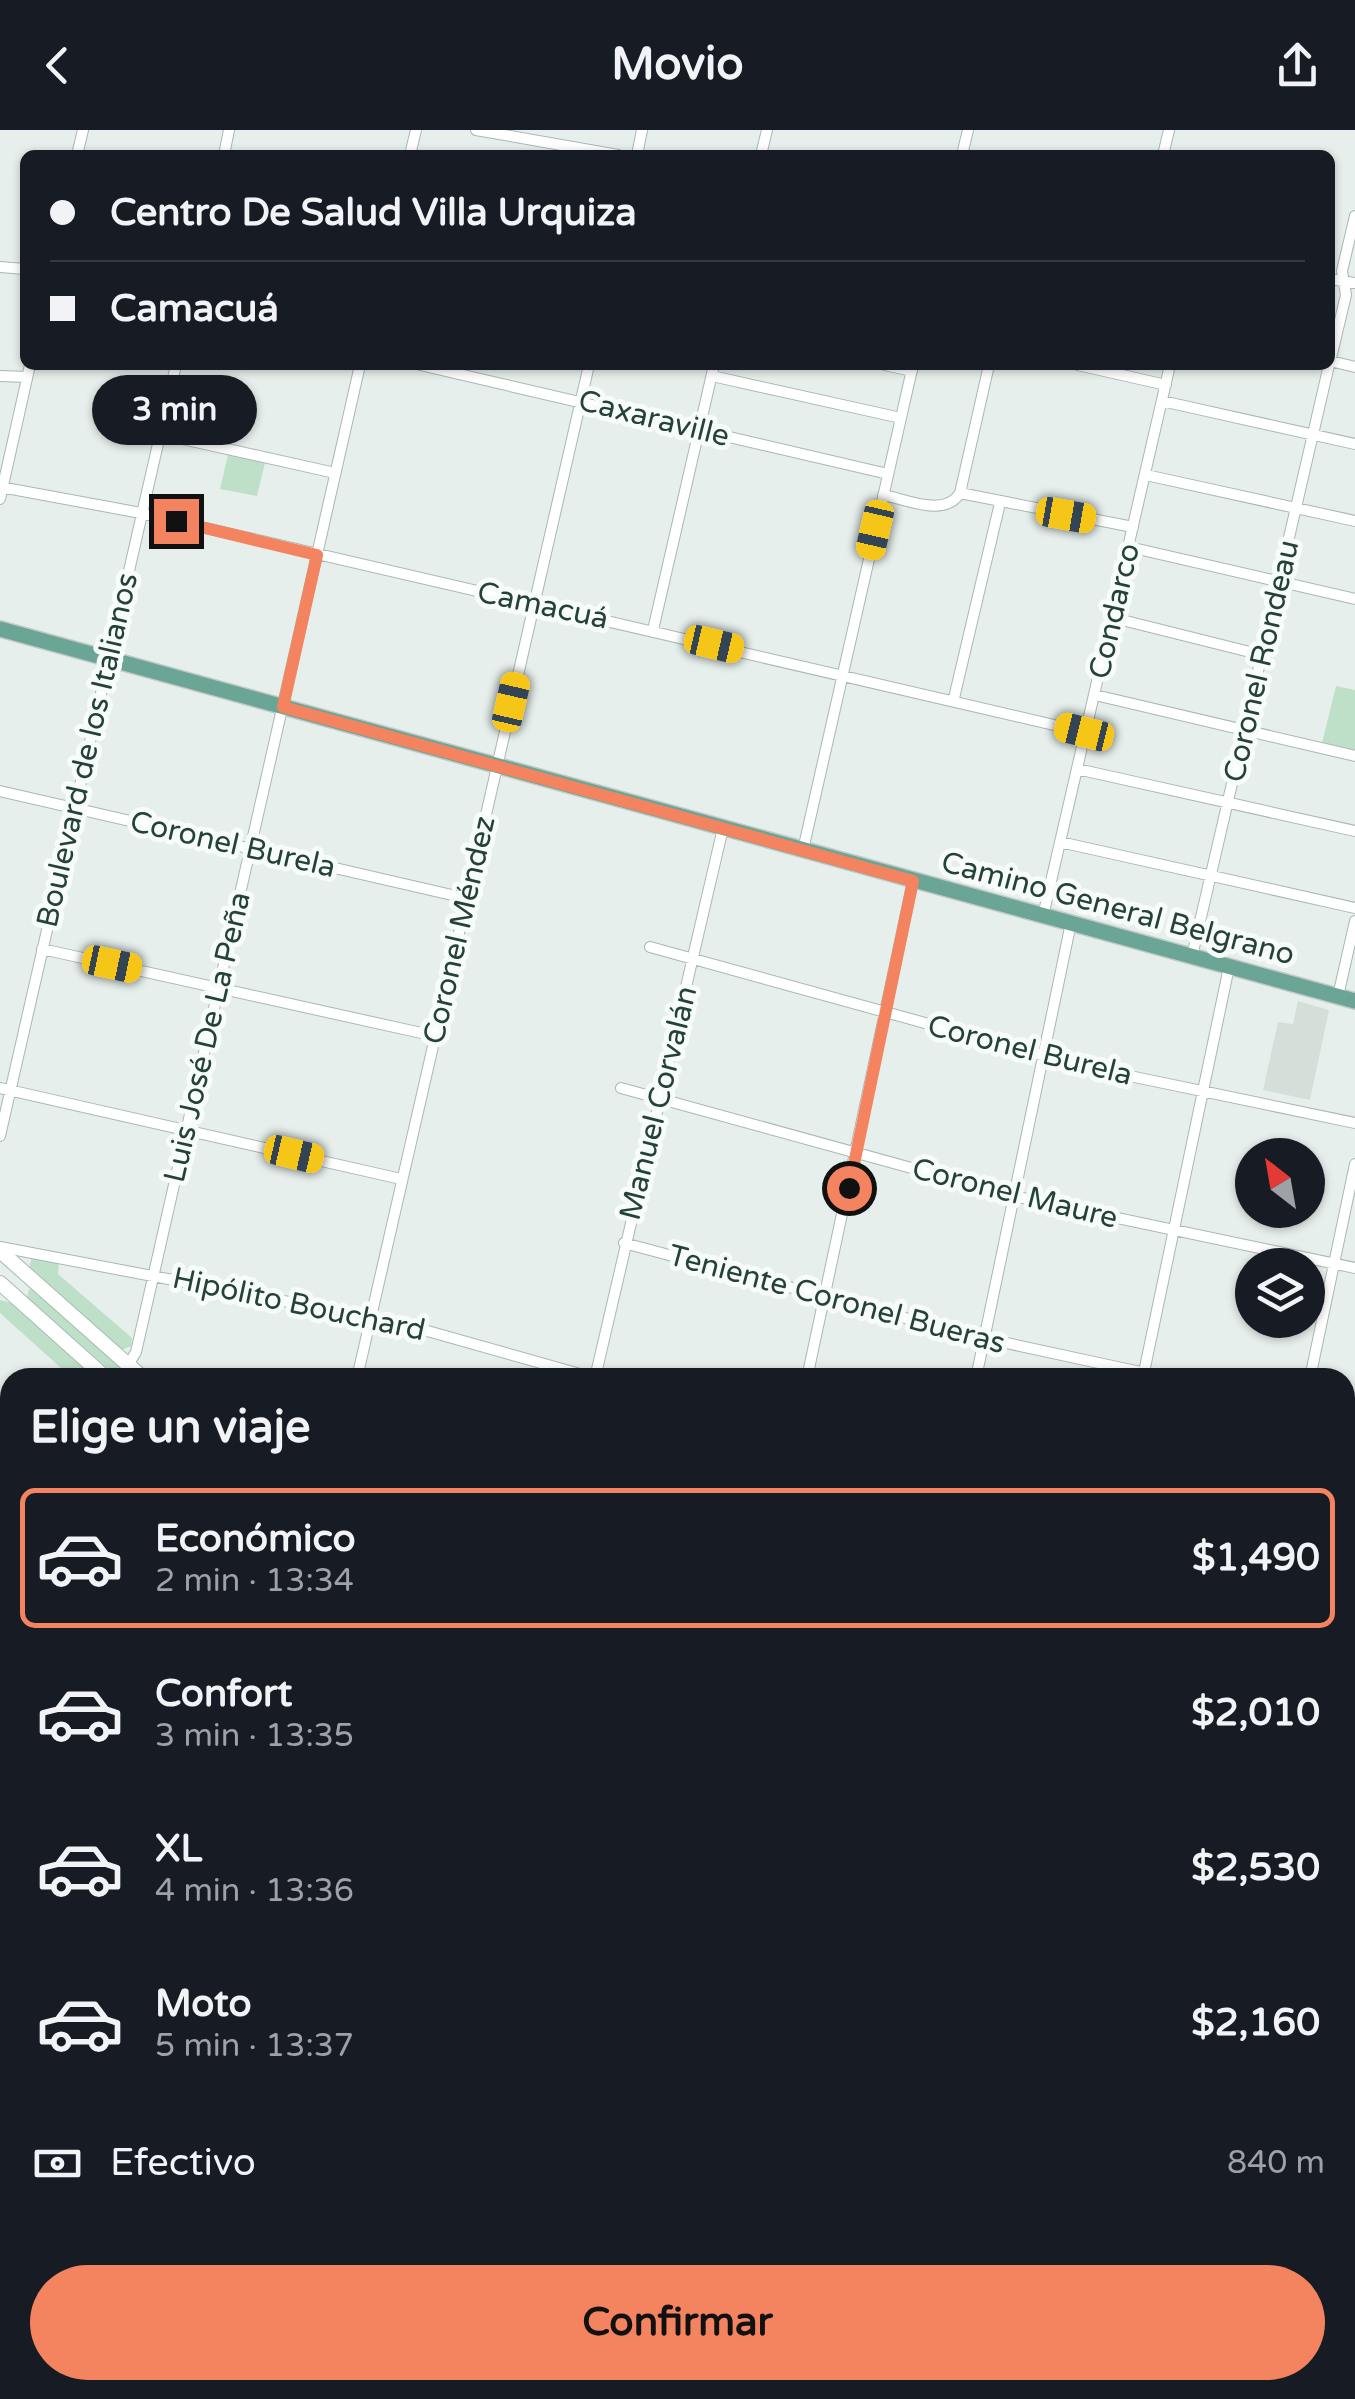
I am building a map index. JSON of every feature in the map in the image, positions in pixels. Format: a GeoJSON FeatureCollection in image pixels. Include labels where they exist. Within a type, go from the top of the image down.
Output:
{"type":"FeatureCollection","features":[{"type":"Feature","properties":{"kind":"main road","name":"Camino General Belgrano"},"geometry":{"type":"LineString","coordinates":[[0,629],[1355,1001]]}},
{"type":"Feature","properties":{"kind":"main road"},"geometry":{"type":"LineString","coordinates":[[0,1249],[131,1368]]}},
{"type":"Feature","properties":{"kind":"main road"},"geometry":{"type":"LineString","coordinates":[[0,1283],[8,1296],[94,1368]]}},
{"type":"Feature","properties":{"kind":"street"},"geometry":{"type":"LineString","coordinates":[[476,130],[590,150]]}},
{"type":"Feature","properties":{"kind":"street","name":"Coronel Rondeau"},"geometry":{"type":"LineString","coordinates":[[1335,341],[1350,282],[1343,267],[1355,216]]}},
{"type":"Feature","properties":{"kind":"street","name":"Boulevard de los Italianos"},"geometry":{"type":"LineString","coordinates":[[0,1136],[4,1090],[42,949],[175,370]]}},
{"type":"Feature","properties":{"kind":"street","name":"Luis José De La Peña"},"geometry":{"type":"LineString","coordinates":[[128,1365],[136,1352],[359,370]]}},
{"type":"Feature","properties":{"kind":"street","name":"Caxaraville"},"geometry":{"type":"LineString","coordinates":[[443,370],[888,474]]}},
{"type":"Feature","properties":{"kind":"street","name":"Coronel Méndez"},"geometry":{"type":"LineString","coordinates":[[359,1368],[588,370]]}},
{"type":"Feature","properties":{"kind":"street"},"geometry":{"type":"LineString","coordinates":[[653,630],[713,370],[902,418]]}},
{"type":"Feature","properties":{"kind":"street"},"geometry":{"type":"LineString","coordinates":[[802,850],[913,370]]}},
{"type":"Feature","properties":{"kind":"street"},"geometry":{"type":"LineString","coordinates":[[883,494],[941,507],[953,503],[960,493],[988,370]]}},
{"type":"Feature","properties":{"kind":"street"},"geometry":{"type":"LineString","coordinates":[[1100,370],[1166,385]]}},
{"type":"Feature","properties":{"kind":"street","name":"Condarco"},"geometry":{"type":"LineString","coordinates":[[1043,916],[1169,370]]}},
{"type":"Feature","properties":{"kind":"street","name":"Coronel Rondeau"},"geometry":{"type":"LineString","coordinates":[[1192,956],[1328,370]]}},
{"type":"Feature","properties":{"kind":"street"},"geometry":{"type":"LineString","coordinates":[[0,376],[28,371],[1,491]]}},
{"type":"Feature","properties":{"kind":"street"},"geometry":{"type":"LineString","coordinates":[[1162,400],[1355,444]]}},
{"type":"Feature","properties":{"kind":"street"},"geometry":{"type":"LineString","coordinates":[[160,434],[335,474]]}},
{"type":"Feature","properties":{"kind":"street"},"geometry":{"type":"LineString","coordinates":[[1146,475],[1355,522]]}},
{"type":"Feature","properties":{"kind":"street","name":"Camacuá"},"geometry":{"type":"LineString","coordinates":[[1,491],[142,513],[954,698],[1084,732]]}},
{"type":"Feature","properties":{"kind":"street"},"geometry":{"type":"LineString","coordinates":[[960,493],[1133,526]]}},
{"type":"Feature","properties":{"kind":"street"},"geometry":{"type":"LineString","coordinates":[[954,698],[1000,503]]}},
{"type":"Feature","properties":{"kind":"street"},"geometry":{"type":"LineString","coordinates":[[1129,547],[1355,599]]}},
{"type":"Feature","properties":{"kind":"street"},"geometry":{"type":"LineString","coordinates":[[1114,618],[1262,654]]}},
{"type":"Feature","properties":{"kind":"street"},"geometry":{"type":"LineString","coordinates":[[1095,695],[1355,756]]}},
{"type":"Feature","properties":{"kind":"street"},"geometry":{"type":"LineString","coordinates":[[1077,769],[1355,831]]}},
{"type":"Feature","properties":{"kind":"street","name":"Coronel Burela"},"geometry":{"type":"LineString","coordinates":[[0,791],[465,898]]}},
{"type":"Feature","properties":{"kind":"street","name":"Manuel Corvalán"},"geometry":{"type":"LineString","coordinates":[[596,1368],[723,828]]}},
{"type":"Feature","properties":{"kind":"street"},"geometry":{"type":"LineString","coordinates":[[1060,842],[1355,908]]}},
{"type":"Feature","properties":{"kind":"street"},"geometry":{"type":"LineString","coordinates":[[809,1368],[913,881]]}},
{"type":"Feature","properties":{"kind":"street"},"geometry":{"type":"LineString","coordinates":[[1338,996],[1355,921]]}},
{"type":"Feature","properties":{"kind":"street"},"geometry":{"type":"LineString","coordinates":[[978,1368],[1070,923]]}},
{"type":"Feature","properties":{"kind":"street","name":"Coronel Burela"},"geometry":{"type":"LineString","coordinates":[[650,948],[1044,1056],[1355,1123]]}},
{"type":"Feature","properties":{"kind":"street"},"geometry":{"type":"LineString","coordinates":[[42,949],[435,1036]]}},
{"type":"Feature","properties":{"kind":"street"},"geometry":{"type":"LineString","coordinates":[[1145,1368],[1230,967]]}},
{"type":"Feature","properties":{"kind":"street","name":"Coronel Maure"},"geometry":{"type":"LineString","coordinates":[[621,1088],[1013,1196],[1355,1268]]}},
{"type":"Feature","properties":{"kind":"street"},"geometry":{"type":"LineString","coordinates":[[4,1090],[401,1179]]}},
{"type":"Feature","properties":{"kind":"street"},"geometry":{"type":"LineString","coordinates":[[1312,1368],[1355,1164]]}},
{"type":"Feature","properties":{"kind":"street","name":"Teniente Coronel Bueras"},"geometry":{"type":"LineString","coordinates":[[624,1243],[1113,1368]]}},
{"type":"Feature","properties":{"kind":"street","name":"Hipólito Bouchard"},"geometry":{"type":"LineString","coordinates":[[0,1249],[154,1274],[371,1317],[557,1368]]}},
{"type":"Feature","properties":{"kind":"shaded area"},"geometry":{"type":"Polygon","coordinates":[[[1298,1001],[1329,1010],[1310,1100],[1263,1090],[1278,1022],[1293,1024],[1298,1001]]]}},
{"type":"Feature","properties":{"kind":"green space"},"geometry":{"type":"Polygon","coordinates":[[[228,455],[265,463],[257,496],[220,489],[228,455]]]}},
{"type":"Feature","properties":{"kind":"green space"},"geometry":{"type":"Polygon","coordinates":[[[1336,686],[1355,690],[1355,751],[1322,743],[1336,686]]]}},
{"type":"Feature","properties":{"kind":"green space"},"geometry":{"type":"Polygon","coordinates":[[[32,1257],[59,1262],[58,1274],[132,1338],[131,1346],[122,1350],[29,1268],[32,1257]]]}},
{"type":"Feature","properties":{"kind":"green space"},"geometry":{"type":"Polygon","coordinates":[[[29,1289],[34,1291],[123,1368],[108,1368],[27,1298],[29,1289]]]}},
{"type":"Feature","properties":{"kind":"green space"},"geometry":{"type":"Polygon","coordinates":[[[0,1300],[12,1303],[88,1368],[61,1368],[0,1313],[0,1300]]]}},
{"type":"Feature","properties":{"kind":"route"},"geometry":{"type":"LineString","coordinates":[[176,521],[317,555],[283,707],[913,881],[849,1188]]}}]}
